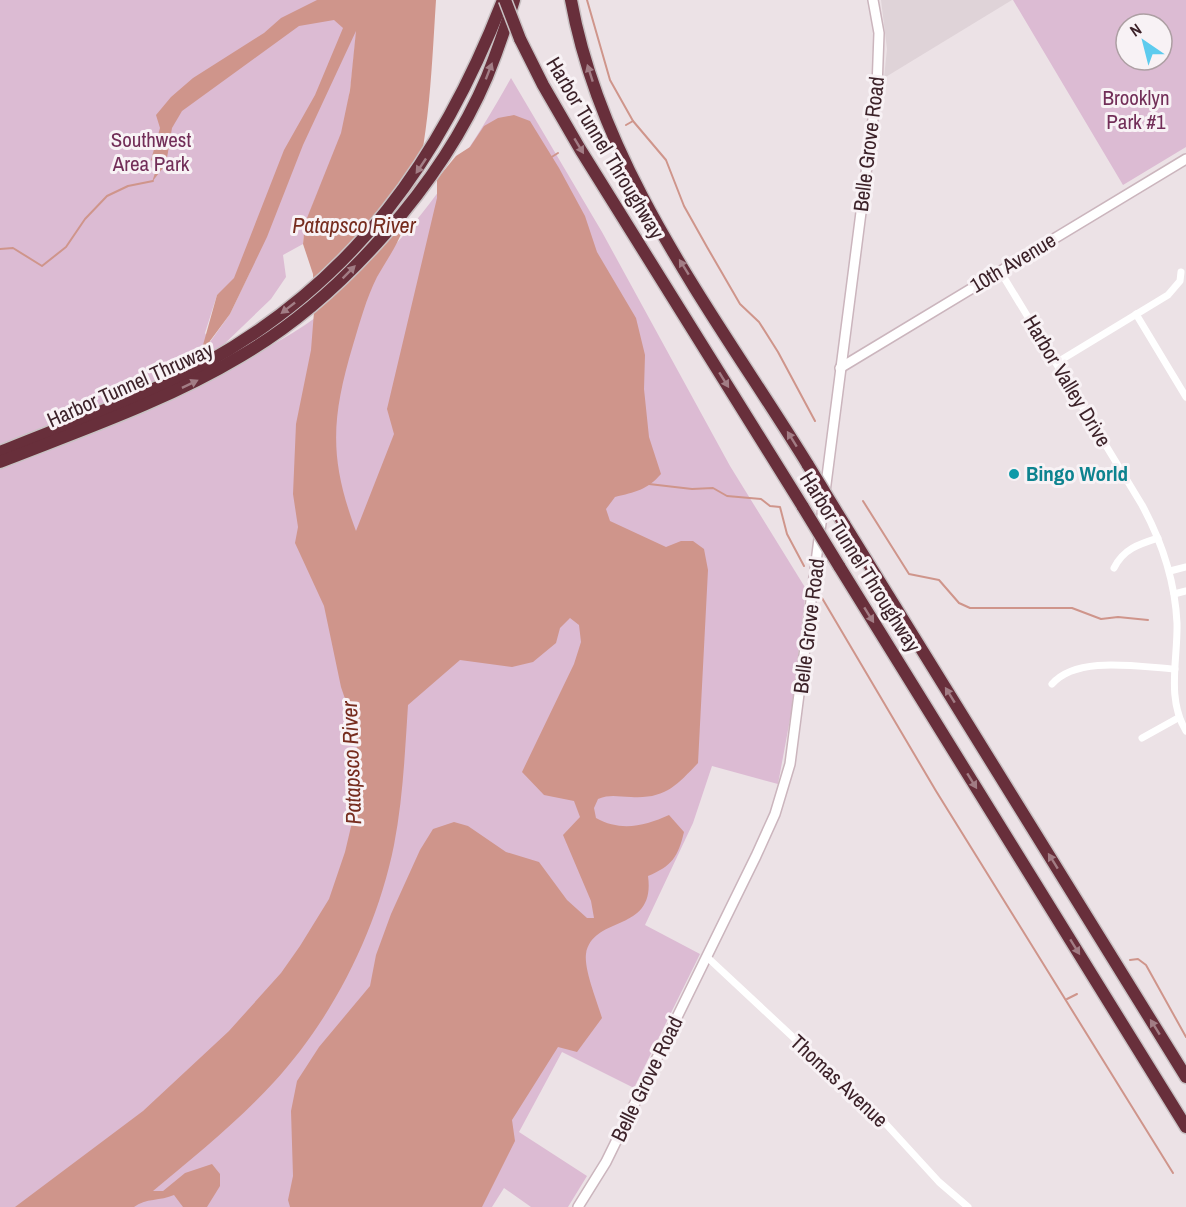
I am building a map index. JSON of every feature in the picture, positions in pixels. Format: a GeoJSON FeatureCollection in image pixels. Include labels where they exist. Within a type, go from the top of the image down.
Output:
{"type":"FeatureCollection","features":[{"type":"Feature","properties":{"kind":"highway","name":"Harbor Tunnel Throughway"},"geometry":{"type":"LineString","coordinates":[[504,0],[543,85],[580,149],[1186,1127]]}},
{"type":"Feature","properties":{"kind":"highway","name":"Harbor Tunnel Throughway"},"geometry":{"type":"LineString","coordinates":[[452,116],[478,64],[504,0]]}},
{"type":"Feature","properties":{"kind":"highway","name":"Harbor Tunnel Thruway"},"geometry":{"type":"LineString","coordinates":[[0,462],[192,383],[243,356],[284,327],[338,282],[375,245],[438,166],[463,124],[486,78],[514,0]]}},
{"type":"Feature","properties":{"kind":"highway","name":"Harbor Tunnel Throughway"},"geometry":{"type":"LineString","coordinates":[[572,0],[601,105],[628,168],[669,244],[1186,1077]]}},
{"type":"Feature","properties":{"kind":"highway","name":"Harbor Tunnel Thruway"},"geometry":{"type":"LineString","coordinates":[[0,452],[164,384],[206,363],[264,326],[321,280],[379,220],[414,176],[452,116]]}},
{"type":"Feature","properties":{"kind":"main road","name":"Belle Grove Road"},"geometry":{"type":"LineString","coordinates":[[578,1207],[606,1162],[707,957],[772,820],[790,764],[799,710],[840,368],[877,88],[879,33],[873,0]]}},
{"type":"Feature","properties":{"kind":"main road","name":"10th Avenue"},"geometry":{"type":"LineString","coordinates":[[840,368],[1186,159]]}},
{"type":"Feature","properties":{"kind":"street","name":"Harbor Valley Drive"},"geometry":{"type":"LineString","coordinates":[[1000,271],[1142,505],[1158,538],[1170,571],[1174,594],[1175,706],[1178,718],[1186,731]]}},
{"type":"Feature","properties":{"kind":"street"},"geometry":{"type":"LineString","coordinates":[[1056,363],[1174,289],[1180,281],[1181,272]]}},
{"type":"Feature","properties":{"kind":"street"},"geometry":{"type":"LineString","coordinates":[[1136,314],[1186,397]]}},
{"type":"Feature","properties":{"kind":"street"},"geometry":{"type":"LineString","coordinates":[[1114,568],[1118,560],[1133,546],[1158,538]]}},
{"type":"Feature","properties":{"kind":"street"},"geometry":{"type":"LineString","coordinates":[[1170,571],[1186,567]]}},
{"type":"Feature","properties":{"kind":"street"},"geometry":{"type":"LineString","coordinates":[[1174,594],[1186,591]]}},
{"type":"Feature","properties":{"kind":"street"},"geometry":{"type":"LineString","coordinates":[[1052,684],[1065,672],[1074,668],[1113,665],[1175,669]]}},
{"type":"Feature","properties":{"kind":"street"},"geometry":{"type":"LineString","coordinates":[[1142,738],[1178,718]]}},
{"type":"Feature","properties":{"kind":"street","name":"Thomas Avenue"},"geometry":{"type":"LineString","coordinates":[[707,957],[878,1116],[939,1182],[968,1207]]}},
{"type":"Feature","properties":{"kind":"shaded area"},"geometry":{"type":"Polygon","coordinates":[[[881,0],[1012,0],[884,78],[887,49],[881,0]]]}},
{"type":"Feature","properties":{"kind":"green space","name":"Southwest Area Park"},"geometry":{"type":"Polygon","coordinates":[[[0,0],[360,0],[346,116],[332,160],[309,215],[303,244],[283,255],[286,277],[271,299],[217,351],[221,372],[305,325],[367,274],[395,245],[447,181],[511,78],[602,232],[730,466],[806,589],[791,714],[778,784],[712,766],[693,823],[645,925],[700,954],[634,1088],[562,1052],[519,1132],[587,1176],[568,1207],[531,1207],[504,1188],[492,1207],[0,1207],[0,0]],[[250,272],[217,295],[205,333],[210,342],[230,314],[250,272]]]}},
{"type":"Feature","properties":{"kind":"green space","name":"Brooklyn Park #1"},"geometry":{"type":"Polygon","coordinates":[[[1013,0],[1186,0],[1186,147],[1123,185],[1013,0]]]}},
{"type":"Feature","properties":{"kind":"water","name":"Patapsco River"},"geometry":{"type":"Polygon","coordinates":[[[317,0],[436,0],[424,145],[412,201],[401,235],[377,277],[366,302],[340,395],[337,417],[337,460],[347,505],[356,531],[394,434],[387,409],[437,198],[437,179],[456,156],[470,147],[484,126],[498,118],[514,115],[530,121],[585,216],[597,252],[636,318],[645,355],[644,389],[649,437],[661,474],[646,487],[615,497],[606,509],[610,521],[666,547],[681,541],[693,541],[704,549],[708,570],[698,763],[676,784],[653,796],[611,796],[598,799],[594,808],[596,818],[615,825],[633,826],[669,815],[684,832],[673,860],[648,876],[648,894],[643,907],[634,916],[600,933],[591,942],[586,954],[587,968],[602,1018],[577,1052],[558,1047],[512,1120],[515,1141],[482,1207],[290,1207],[288,1200],[293,1176],[291,1111],[297,1081],[319,1047],[370,986],[376,955],[391,914],[420,850],[433,829],[454,822],[468,826],[506,852],[539,862],[567,900],[587,918],[594,918],[591,901],[563,835],[580,817],[574,801],[544,795],[522,772],[574,664],[581,642],[579,625],[570,618],[560,628],[556,643],[533,662],[512,667],[460,660],[408,705],[400,810],[386,877],[364,940],[333,1001],[295,1057],[260,1097],[231,1125],[153,1191],[163,1191],[185,1173],[212,1164],[220,1174],[220,1186],[207,1207],[183,1207],[174,1195],[143,1202],[134,1207],[15,1207],[143,1111],[229,1031],[281,973],[300,946],[329,899],[345,852],[354,814],[358,770],[356,731],[341,687],[324,606],[295,543],[298,527],[293,494],[296,424],[311,350],[314,312],[313,274],[303,244],[305,223],[341,133],[350,90],[356,31],[303,145],[267,237],[230,314],[207,345],[203,345],[217,295],[234,278],[284,150],[315,95],[343,28],[334,20],[299,26],[182,111],[172,128],[166,164],[152,182],[158,164],[151,160],[160,128],[156,115],[171,97],[193,78],[264,33],[281,18],[317,0]]]}},
{"type":"Feature","properties":{"kind":"waterway"},"geometry":{"type":"LineString","coordinates":[[587,0],[610,80],[633,121],[666,160],[684,206],[707,247],[740,304],[759,322],[778,352],[815,421]]}},
{"type":"Feature","properties":{"kind":"waterway"},"geometry":{"type":"LineString","coordinates":[[626,125],[633,121]]}},
{"type":"Feature","properties":{"kind":"waterway"},"geometry":{"type":"LineString","coordinates":[[550,158],[558,153]]}},
{"type":"Feature","properties":{"kind":"waterway"},"geometry":{"type":"LineString","coordinates":[[0,249],[13,248],[42,266],[66,247],[85,219],[107,196],[128,186],[153,181]]}},
{"type":"Feature","properties":{"kind":"waterway"},"geometry":{"type":"LineString","coordinates":[[198,361],[208,343]]}},
{"type":"Feature","properties":{"kind":"waterway"},"geometry":{"type":"LineString","coordinates":[[649,484],[692,489],[713,488],[727,496],[761,499],[770,506],[780,507],[787,534],[804,566]]}},
{"type":"Feature","properties":{"kind":"waterway"},"geometry":{"type":"LineString","coordinates":[[863,501],[909,574],[939,580],[959,603],[970,608],[1072,608],[1101,619],[1118,617],[1148,620]]}},
{"type":"Feature","properties":{"kind":"waterway"},"geometry":{"type":"LineString","coordinates":[[822,598],[936,791],[1173,1173]]}},
{"type":"Feature","properties":{"kind":"waterway"},"geometry":{"type":"LineString","coordinates":[[1130,960],[1138,959],[1146,965],[1186,1037]]}},
{"type":"Feature","properties":{"kind":"waterway"},"geometry":{"type":"LineString","coordinates":[[1067,999],[1077,994]]}},
{"type":"Feature","properties":{"kind":"place","name":"Bingo World"},"geometry":{"type":"Point","coordinates":[1014,474]}}]}
